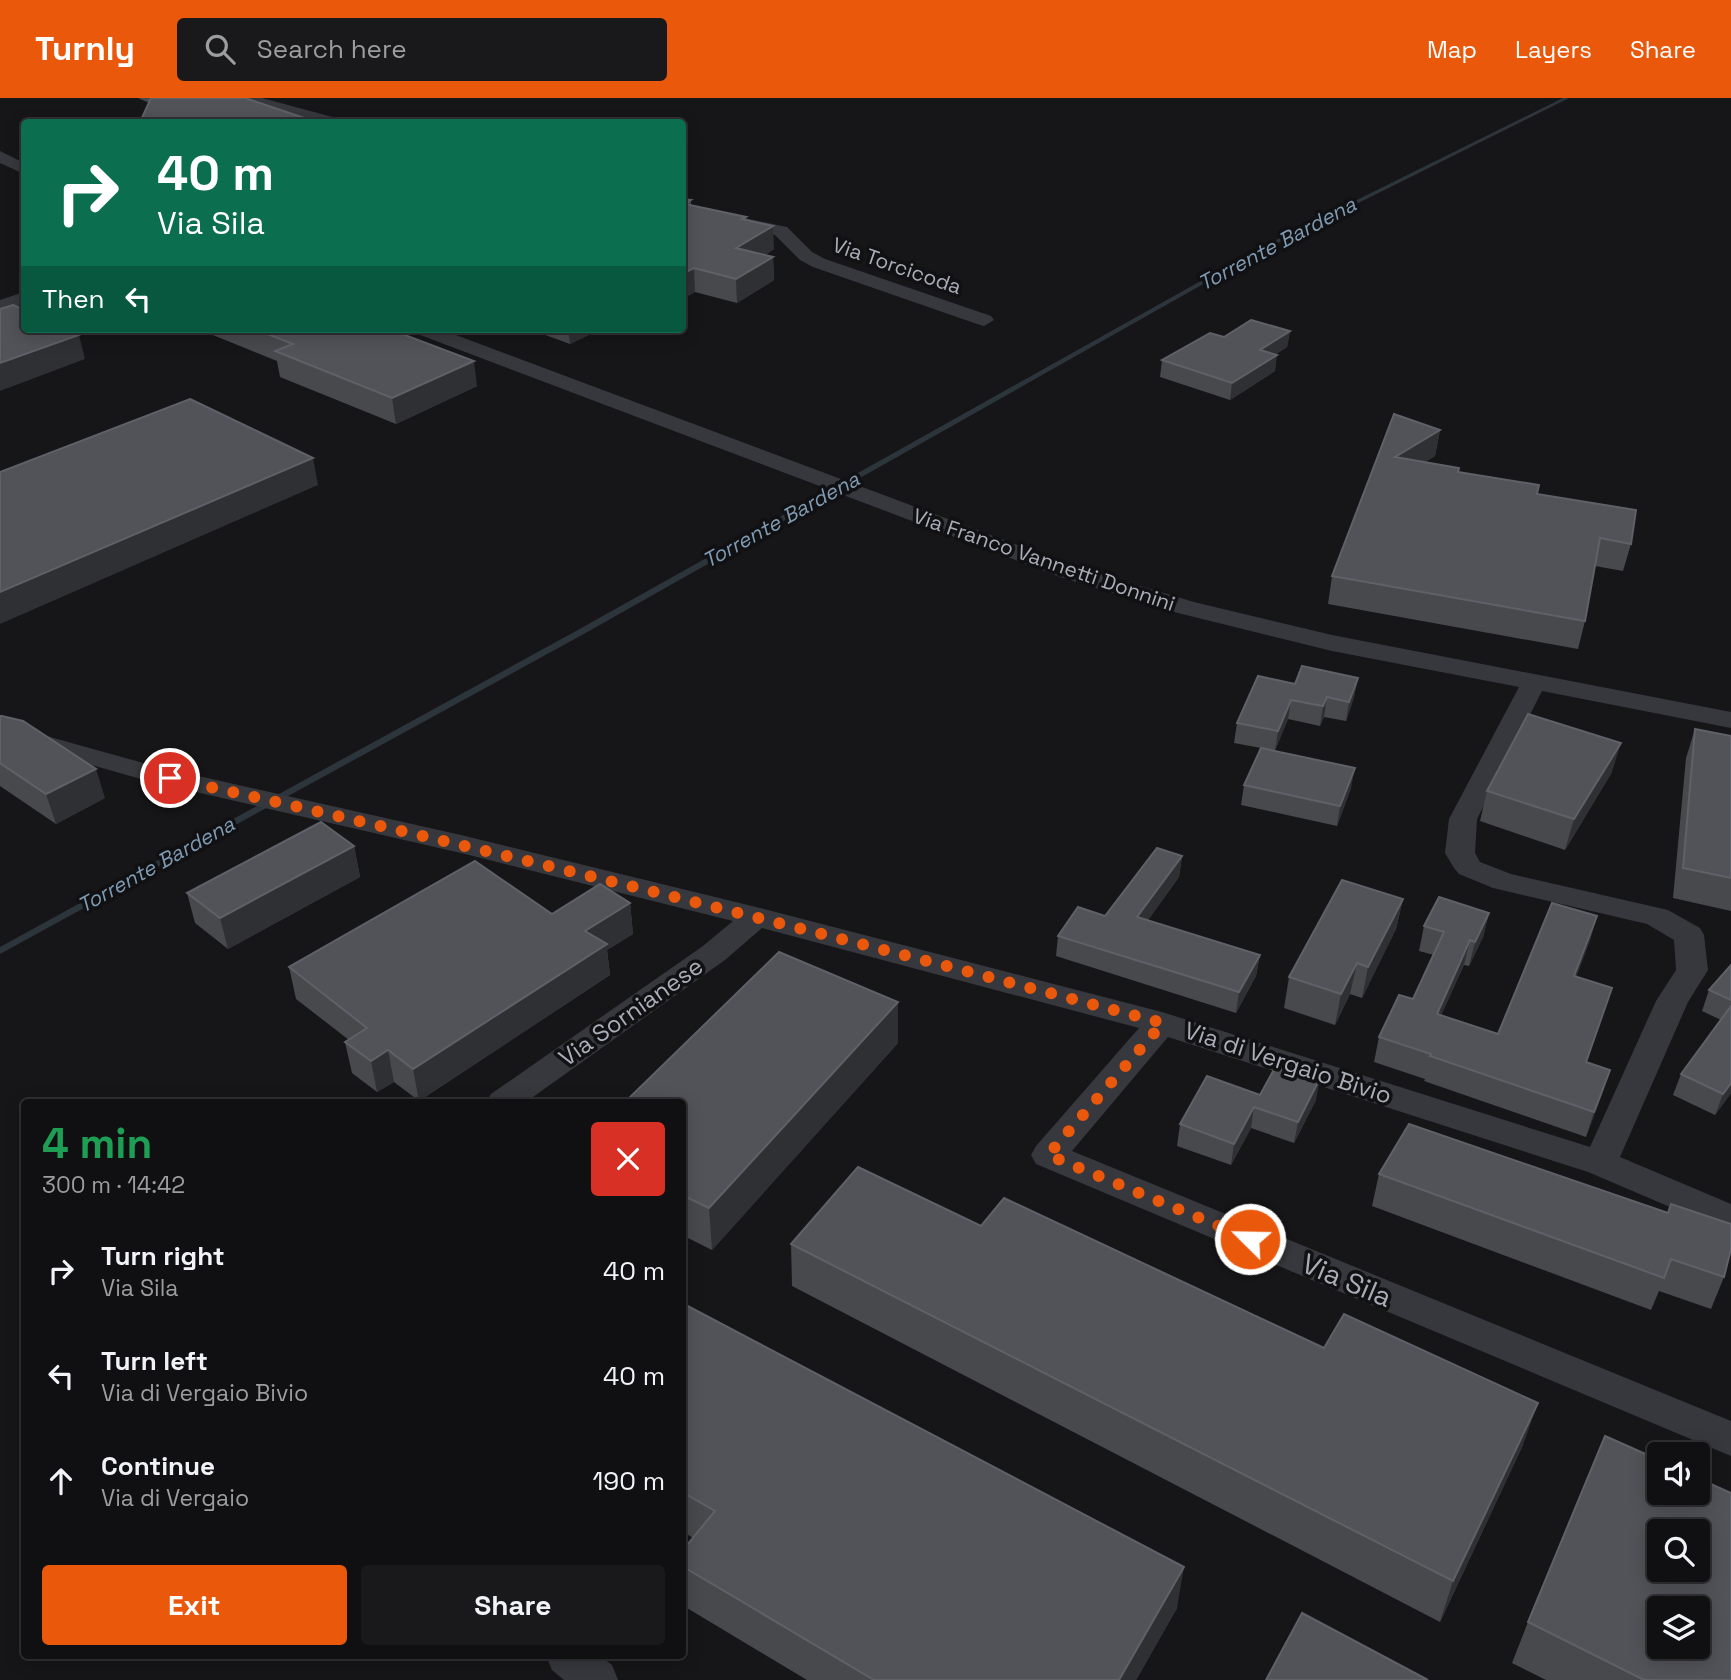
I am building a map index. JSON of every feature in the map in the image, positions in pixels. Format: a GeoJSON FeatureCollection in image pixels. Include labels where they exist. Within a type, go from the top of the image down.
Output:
{"type":"FeatureCollection","features":[{"type":"Feature","properties":{"kind":"street"},"geometry":{"type":"LineString","coordinates":[[244,98],[323,119]]}},
{"type":"Feature","properties":{"kind":"street"},"geometry":{"type":"LineString","coordinates":[[0,156],[21,167]]}},
{"type":"Feature","properties":{"kind":"street","name":"Via Torcicoda"},"geometry":{"type":"LineString","coordinates":[[686,211],[781,231],[806,256],[819,263],[984,320]]}},
{"type":"Feature","properties":{"kind":"street"},"geometry":{"type":"LineString","coordinates":[[0,306],[21,299]]}},
{"type":"Feature","properties":{"kind":"street","name":"Via Franco Vannetti Donnini"},"geometry":{"type":"LineString","coordinates":[[433,333],[1068,572],[1187,608],[1332,643],[1731,720]]}},
{"type":"Feature","properties":{"kind":"street"},"geometry":{"type":"LineString","coordinates":[[1534,682],[1463,819],[1460,853],[1469,868],[1503,881],[1657,917],[1689,935],[1692,970],[1672,1001],[1600,1163]]}},
{"type":"Feature","properties":{"kind":"street","name":"Via di Vergaio Bivio"},"geometry":{"type":"LineString","coordinates":[[0,731],[148,773],[305,807],[756,917],[1163,1023],[1600,1163],[1731,1219]]}},
{"type":"Feature","properties":{"kind":"street","name":"Via Sornianese"},"geometry":{"type":"LineString","coordinates":[[507,1099],[714,953],[756,917]]}},
{"type":"Feature","properties":{"kind":"street","name":"Via Sila"},"geometry":{"type":"LineString","coordinates":[[1163,1023],[1048,1155],[1731,1440]]}},
{"type":"Feature","properties":{"kind":"street"},"geometry":{"type":"LineString","coordinates":[[572,1659],[596,1680]]}},
{"type":"Feature","properties":{"kind":"building"},"geometry":{"type":"Polygon","coordinates":[[[151,98],[245,98],[307,119],[141,119],[151,98]]]}},
{"type":"Feature","properties":{"kind":"building"},"geometry":{"type":"Polygon","coordinates":[[[686,204],[746,217],[742,219],[773,226],[736,248],[773,257],[736,279],[694,268],[686,272],[686,204]]]}},
{"type":"Feature","properties":{"kind":"building"},"geometry":{"type":"Polygon","coordinates":[[[13,305],[21,309],[21,333],[79,335],[0,363],[0,309],[13,305]]]}},
{"type":"Feature","properties":{"kind":"building"},"geometry":{"type":"Polygon","coordinates":[[[1251,320],[1290,331],[1260,350],[1277,355],[1232,383],[1162,360],[1210,333],[1224,337],[1251,320]]]}},
{"type":"Feature","properties":{"kind":"building"},"geometry":{"type":"Polygon","coordinates":[[[265,333],[400,333],[474,361],[392,398],[275,351],[293,344],[265,333]]]}},
{"type":"Feature","properties":{"kind":"building"},"geometry":{"type":"Polygon","coordinates":[[[190,399],[313,458],[0,592],[0,472],[190,399]]]}},
{"type":"Feature","properties":{"kind":"building"},"geometry":{"type":"Polygon","coordinates":[[[1394,414],[1440,430],[1395,457],[1459,468],[1458,472],[1539,485],[1537,494],[1636,510],[1631,544],[1600,538],[1585,621],[1332,576],[1394,414]]]}},
{"type":"Feature","properties":{"kind":"building"},"geometry":{"type":"Polygon","coordinates":[[[1302,666],[1358,678],[1349,702],[1327,697],[1323,706],[1291,700],[1278,731],[1237,723],[1258,676],[1295,684],[1302,666]]]}},
{"type":"Feature","properties":{"kind":"building"},"geometry":{"type":"Polygon","coordinates":[[[1528,714],[1621,743],[1574,819],[1487,791],[1528,714]]]}},
{"type":"Feature","properties":{"kind":"building"},"geometry":{"type":"Polygon","coordinates":[[[0,716],[23,721],[96,769],[46,794],[0,763],[0,716]]]}},
{"type":"Feature","properties":{"kind":"building"},"geometry":{"type":"Polygon","coordinates":[[[1695,729],[1731,736],[1731,878],[1683,868],[1695,729]]]}},
{"type":"Feature","properties":{"kind":"building"},"geometry":{"type":"Polygon","coordinates":[[[1261,748],[1355,768],[1340,806],[1244,785],[1261,748]]]}},
{"type":"Feature","properties":{"kind":"building"},"geometry":{"type":"Polygon","coordinates":[[[321,822],[354,846],[220,918],[187,893],[321,822]]]}},
{"type":"Feature","properties":{"kind":"building"},"geometry":{"type":"Polygon","coordinates":[[[1157,848],[1182,856],[1137,917],[1260,955],[1239,992],[1058,936],[1078,907],[1105,916],[1157,848]]]}},
{"type":"Feature","properties":{"kind":"building"},"geometry":{"type":"Polygon","coordinates":[[[475,861],[552,914],[600,884],[630,903],[585,931],[607,944],[413,1069],[388,1050],[371,1061],[345,1042],[367,1028],[289,967],[475,861]]]}},
{"type":"Feature","properties":{"kind":"building"},"geometry":{"type":"Polygon","coordinates":[[[1342,880],[1403,899],[1368,967],[1357,963],[1341,994],[1289,977],[1342,880]]]}},
{"type":"Feature","properties":{"kind":"building"},"geometry":{"type":"Polygon","coordinates":[[[1439,897],[1489,913],[1475,942],[1470,940],[1437,1014],[1498,1034],[1552,903],[1597,916],[1574,976],[1612,988],[1586,1062],[1610,1070],[1594,1112],[1379,1037],[1399,995],[1413,999],[1444,932],[1424,926],[1439,897]]]}},
{"type":"Feature","properties":{"kind":"building"},"geometry":{"type":"Polygon","coordinates":[[[779,952],[898,1002],[709,1208],[686,1197],[686,1099],[628,1099],[779,952]]]}},
{"type":"Feature","properties":{"kind":"building"},"geometry":{"type":"Polygon","coordinates":[[[1731,965],[1731,1000],[1709,990],[1731,965]]]}},
{"type":"Feature","properties":{"kind":"building"},"geometry":{"type":"Polygon","coordinates":[[[1731,1006],[1731,1083],[1723,1094],[1681,1074],[1731,1006]]]}},
{"type":"Feature","properties":{"kind":"building"},"geometry":{"type":"Polygon","coordinates":[[[1277,1064],[1320,1078],[1298,1122],[1254,1107],[1234,1144],[1180,1124],[1207,1076],[1260,1095],[1277,1064]]]}},
{"type":"Feature","properties":{"kind":"building"},"geometry":{"type":"Polygon","coordinates":[[[1409,1124],[1668,1213],[1671,1204],[1731,1224],[1731,1249],[1724,1277],[1671,1259],[1664,1278],[1379,1174],[1409,1124]]]}},
{"type":"Feature","properties":{"kind":"building"},"geometry":{"type":"Polygon","coordinates":[[[858,1167],[981,1226],[1004,1198],[1324,1348],[1344,1314],[1538,1403],[1453,1581],[791,1244],[858,1167]]]}},
{"type":"Feature","properties":{"kind":"building"},"geometry":{"type":"Polygon","coordinates":[[[686,1305],[1184,1567],[1119,1680],[874,1680],[686,1568],[686,1546],[715,1511],[686,1494],[686,1305]]]}},
{"type":"Feature","properties":{"kind":"building"},"geometry":{"type":"Polygon","coordinates":[[[1605,1436],[1647,1455],[1647,1505],[1710,1505],[1710,1483],[1731,1493],[1731,1680],[1644,1680],[1528,1622],[1605,1436]]]}},
{"type":"Feature","properties":{"kind":"building"},"geometry":{"type":"Polygon","coordinates":[[[1302,1613],[1428,1680],[1266,1680],[1302,1613]]]}},
{"type":"Feature","properties":{"kind":"waterway","name":"Torrente Bardena"},"geometry":{"type":"LineString","coordinates":[[0,951],[579,633],[1258,251],[1567,98]]}},
{"type":"Feature","properties":{"kind":"route"},"geometry":{"type":"LineString","coordinates":[[170,778],[305,807],[676,897],[1163,1023],[1048,1155],[1250,1239]]}}]}
